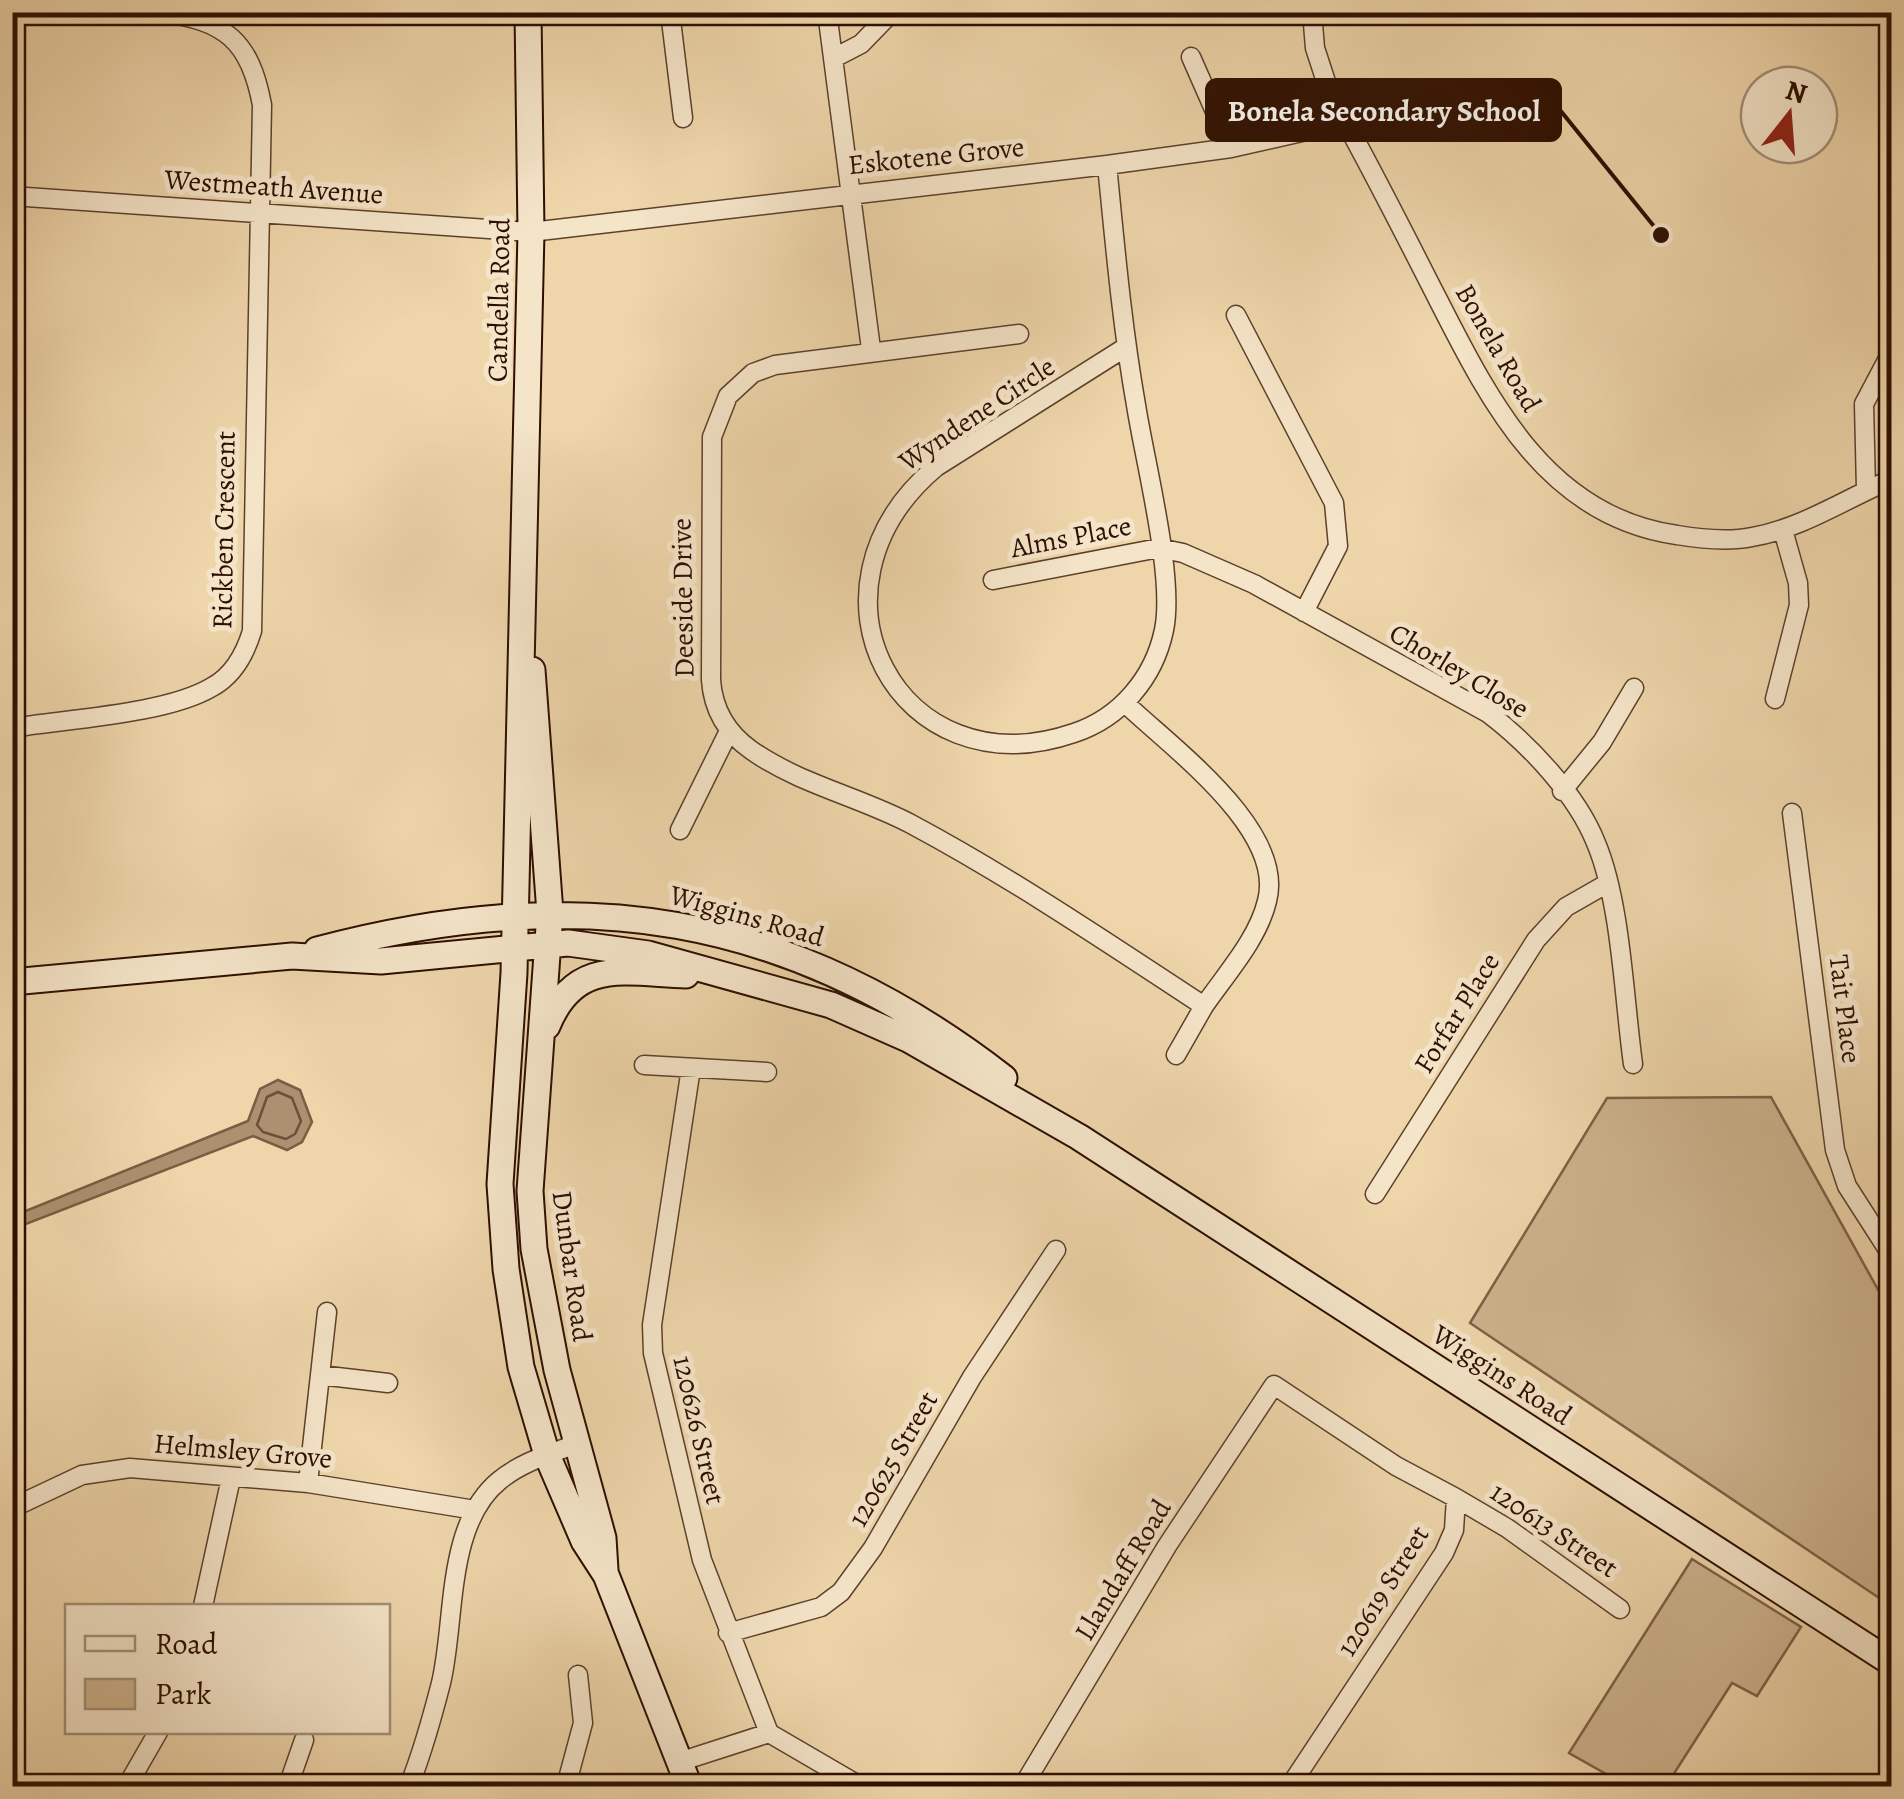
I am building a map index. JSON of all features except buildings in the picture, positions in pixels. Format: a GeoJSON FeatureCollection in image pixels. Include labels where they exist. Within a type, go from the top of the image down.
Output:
{"type":"FeatureCollection","features":[{"type":"Feature","properties":{"kind":"street","name":"Rickben Crescent"},"geometry":{"type":"LineString","coordinates":[[12,728],[188,699],[215,686],[247,650],[255,586],[256,214],[262,105],[250,58],[224,30],[193,17],[161,12]]}},
{"type":"Feature","properties":{"kind":"street","name":"Candella Road"},"geometry":{"type":"LineString","coordinates":[[514,946],[516,722],[524,589],[531,232],[528,12]]}},
{"type":"Feature","properties":{"kind":"street"},"geometry":{"type":"LineString","coordinates":[[670,12],[683,118]]}},
{"type":"Feature","properties":{"kind":"street"},"geometry":{"type":"LineString","coordinates":[[827,12],[871,350]]}},
{"type":"Feature","properties":{"kind":"street"},"geometry":{"type":"LineString","coordinates":[[834,58],[861,44],[892,12]]}},
{"type":"Feature","properties":{"kind":"street","name":"Bonela Road"},"geometry":{"type":"LineString","coordinates":[[1312,12],[1315,48],[1330,94],[1500,415],[1546,472],[1603,513],[1632,526],[1705,539],[1748,538],[1783,530],[1835,509],[1892,479]]}},
{"type":"Feature","properties":{"kind":"street"},"geometry":{"type":"LineString","coordinates":[[1191,57],[1231,148]]}},
{"type":"Feature","properties":{"kind":"street","name":"Eskotene Grove"},"geometry":{"type":"LineString","coordinates":[[531,232],[1107,165],[1231,148],[1346,122]]}},
{"type":"Feature","properties":{"kind":"street","name":"Wyndene Circle"},"geometry":{"type":"LineString","coordinates":[[1107,165],[1126,347],[1167,601],[1164,632],[1147,673],[1126,704],[1094,726],[1054,740],[1018,745],[977,741],[924,714],[897,688],[873,642],[866,614],[873,554],[886,522],[910,489],[936,467],[1126,347]]}},
{"type":"Feature","properties":{"kind":"street","name":"Westmeath Avenue"},"geometry":{"type":"LineString","coordinates":[[12,196],[531,232]]}},
{"type":"Feature","properties":{"kind":"street"},"geometry":{"type":"LineString","coordinates":[[1236,315],[1334,503],[1338,546],[1304,612]]}},
{"type":"Feature","properties":{"kind":"street","name":"Deeside Drive"},"geometry":{"type":"LineString","coordinates":[[729,731],[715,705],[711,680],[710,504],[712,437],[718,412],[753,373],[871,350],[1018,334]]}},
{"type":"Feature","properties":{"kind":"street"},"geometry":{"type":"LineString","coordinates":[[1866,490],[1864,404],[1892,351]]}},
{"type":"Feature","properties":{"kind":"street"},"geometry":{"type":"LineString","coordinates":[[1775,698],[1800,605],[1783,530]]}},
{"type":"Feature","properties":{"kind":"street","name":"Chorley Close"},"geometry":{"type":"LineString","coordinates":[[1159,548],[1218,566],[1304,612],[1488,714],[1538,756],[1596,843],[1608,883],[1633,1064]]}},
{"type":"Feature","properties":{"kind":"street","name":"Alms Place"},"geometry":{"type":"LineString","coordinates":[[993,580],[1159,548]]}},
{"type":"Feature","properties":{"kind":"street","name":"Candella Road"},"geometry":{"type":"LineString","coordinates":[[524,589],[550,913],[548,944]]}},
{"type":"Feature","properties":{"kind":"street"},"geometry":{"type":"LineString","coordinates":[[1562,792],[1602,742],[1634,688]]}},
{"type":"Feature","properties":{"kind":"street"},"geometry":{"type":"LineString","coordinates":[[1126,704],[1238,813],[1265,854],[1268,900],[1255,930],[1176,1055]]}},
{"type":"Feature","properties":{"kind":"street"},"geometry":{"type":"LineString","coordinates":[[680,830],[729,731],[763,758],[888,812],[965,853],[1204,1006]]}},
{"type":"Feature","properties":{"kind":"street","name":"Tait Place"},"geometry":{"type":"LineString","coordinates":[[1792,813],[1835,1150],[1847,1186],[1892,1256]]}},
{"type":"Feature","properties":{"kind":"street","name":"Forfar Place"},"geometry":{"type":"LineString","coordinates":[[1374,1194],[1536,940],[1566,907],[1608,883]]}},
{"type":"Feature","properties":{"kind":"street","name":"Wiggins Road"},"geometry":{"type":"LineString","coordinates":[[292,956],[379,933],[516,914],[606,915],[695,928],[780,952],[841,976],[946,1034],[1079,1136]]}},
{"type":"Feature","properties":{"kind":"street","name":"Wiggins Road"},"geometry":{"type":"LineString","coordinates":[[12,982],[292,956],[380,961],[548,944],[611,948],[738,977],[831,1005],[908,1038],[1079,1136],[1892,1663]]}},
{"type":"Feature","properties":{"kind":"street","name":"Dunbar Road"},"geometry":{"type":"LineString","coordinates":[[548,944],[530,1191],[534,1249],[576,1444],[602,1538],[606,1575]]}},
{"type":"Feature","properties":{"kind":"street"},"geometry":{"type":"LineString","coordinates":[[514,946],[500,1184],[502,1225],[521,1367],[547,1455],[584,1542],[606,1575],[684,1774],[769,1733],[860,1786]]}},
{"type":"Feature","properties":{"kind":"street"},"geometry":{"type":"LineString","coordinates":[[541,1040],[564,995],[593,974],[738,977]]}},
{"type":"Feature","properties":{"kind":"street"},"geometry":{"type":"LineString","coordinates":[[644,1065],[767,1072]]}},
{"type":"Feature","properties":{"kind":"street","name":"120626 Street"},"geometry":{"type":"LineString","coordinates":[[691,1068],[652,1325],[652,1352],[680,1482],[728,1633],[769,1733]]}},
{"type":"Feature","properties":{"kind":"street","name":"120625 Street"},"geometry":{"type":"LineString","coordinates":[[728,1633],[820,1607],[841,1592],[873,1548],[972,1376],[1056,1250]]}},
{"type":"Feature","properties":{"kind":"street"},"geometry":{"type":"LineString","coordinates":[[308,1483],[327,1312]]}},
{"type":"Feature","properties":{"kind":"street"},"geometry":{"type":"LineString","coordinates":[[320,1375],[388,1382]]}},
{"type":"Feature","properties":{"kind":"street","name":"Llandaff Road"},"geometry":{"type":"LineString","coordinates":[[1023,1786],[1167,1546],[1274,1385],[1396,1466],[1456,1498]]}},
{"type":"Feature","properties":{"kind":"street"},"geometry":{"type":"LineString","coordinates":[[409,1786],[442,1682],[462,1548],[475,1510],[497,1482],[576,1444]]}},
{"type":"Feature","properties":{"kind":"street","name":"Helmsley Grove"},"geometry":{"type":"LineString","coordinates":[[12,1508],[54,1487],[103,1470],[308,1483],[433,1500],[475,1510]]}},
{"type":"Feature","properties":{"kind":"street"},"geometry":{"type":"LineString","coordinates":[[204,1604],[231,1478]]}},
{"type":"Feature","properties":{"kind":"street","name":"120613 Street"},"geometry":{"type":"LineString","coordinates":[[1456,1498],[1508,1528],[1620,1609]]}},
{"type":"Feature","properties":{"kind":"street","name":"120619 Street"},"geometry":{"type":"LineString","coordinates":[[1290,1786],[1444,1553],[1454,1530],[1456,1498]]}},
{"type":"Feature","properties":{"kind":"street"},"geometry":{"type":"LineString","coordinates":[[566,1786],[583,1723],[578,1675]]}},
{"type":"Feature","properties":{"kind":"street"},"geometry":{"type":"LineString","coordinates":[[127,1786],[157,1734]]}},
{"type":"Feature","properties":{"kind":"street"},"geometry":{"type":"LineString","coordinates":[[288,1786],[304,1740]]}},
{"type":"Feature","properties":{"kind":"green space"},"geometry":{"type":"Polygon","coordinates":[[[1771,1097],[1891,1313],[1891,1606],[1470,1323],[1607,1098],[1771,1097]]]}},
{"type":"Feature","properties":{"kind":"green space"},"geometry":{"type":"Polygon","coordinates":[[[1692,1559],[1801,1627],[1757,1696],[1732,1683],[1666,1786],[1622,1783],[1569,1753],[1692,1559]]]}},
{"type":"Feature","properties":{"kind":"water"},"geometry":{"type":"Polygon","coordinates":[[[278,1080],[300,1090],[312,1122],[302,1142],[287,1150],[253,1136],[13,1229],[13,1216],[248,1121],[260,1089],[278,1080]]]}},
{"type":"Feature","properties":{"kind":"place","name":"Bonela Secondary School"},"geometry":{"type":"Point","coordinates":[1661,235]}}]}
